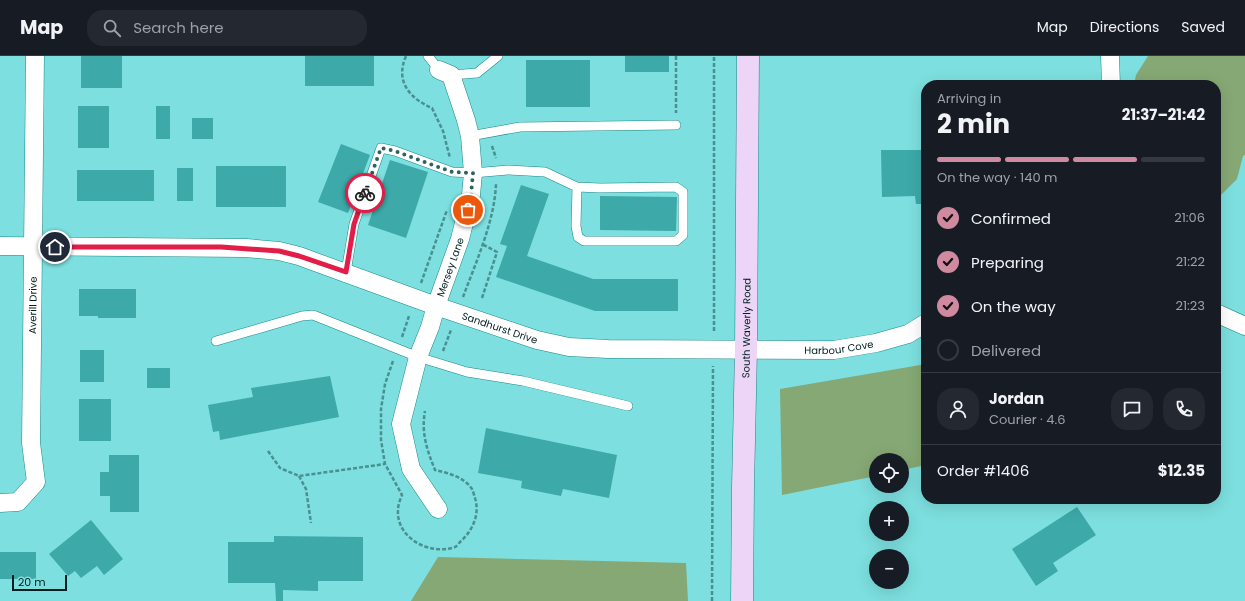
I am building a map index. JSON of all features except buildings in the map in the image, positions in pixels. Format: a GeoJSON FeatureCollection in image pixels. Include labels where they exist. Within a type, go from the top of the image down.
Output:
{"type":"FeatureCollection","features":[{"type":"Feature","properties":{"kind":"main road","name":"South Waverly Road"},"geometry":{"type":"LineString","coordinates":[[742,601],[742,487],[746,349],[748,56]]}},
{"type":"Feature","properties":{"kind":"street","name":"Averill Drive"},"geometry":{"type":"LineString","coordinates":[[0,503],[18,502],[36,482],[31,443],[35,56]]}},
{"type":"Feature","properties":{"kind":"street"},"geometry":{"type":"LineString","coordinates":[[1110,56],[1111,80]]}},
{"type":"Feature","properties":{"kind":"street","name":"Mersey Lane"},"geometry":{"type":"LineString","coordinates":[[438,509],[411,469],[401,424],[418,357],[430,327],[460,239],[471,195],[473,173],[470,136],[466,120],[445,73]]}},
{"type":"Feature","properties":{"kind":"street","name":"Sandhurst Drive"},"geometry":{"type":"LineString","coordinates":[[0,246],[246,248],[279,251],[299,256],[346,272],[436,306],[537,340],[569,346],[608,349],[746,349]]}},
{"type":"Feature","properties":{"kind":"street"},"geometry":{"type":"LineString","coordinates":[[1221,315],[1245,326]]}},
{"type":"Feature","properties":{"kind":"street","name":"Harbour Cove"},"geometry":{"type":"LineString","coordinates":[[746,349],[834,350],[869,344],[908,334],[921,326]]}},
{"type":"Feature","properties":{"kind":"lane"},"geometry":{"type":"LineString","coordinates":[[428,56],[445,73],[477,73],[498,56]]}},
{"type":"Feature","properties":{"kind":"lane"},"geometry":{"type":"LineString","coordinates":[[470,136],[520,127],[676,125]]}},
{"type":"Feature","properties":{"kind":"lane"},"geometry":{"type":"LineString","coordinates":[[346,272],[354,224],[381,148],[395,151],[452,172],[473,173],[508,170],[546,172],[577,187],[676,187],[683,192],[683,235],[676,242],[584,241],[578,236],[576,226],[577,187]]}},
{"type":"Feature","properties":{"kind":"lane"},"geometry":{"type":"LineString","coordinates":[[216,341],[302,316],[314,315],[418,357],[467,372],[523,381],[628,406]]}},
{"type":"Feature","properties":{"kind":"path"},"geometry":{"type":"LineString","coordinates":[[676,56],[676,125]]}},
{"type":"Feature","properties":{"kind":"path"},"geometry":{"type":"LineString","coordinates":[[712,601],[714,56]]}},
{"type":"Feature","properties":{"kind":"path"},"geometry":{"type":"LineString","coordinates":[[482,244],[497,252],[482,298]]}},
{"type":"Feature","properties":{"kind":"path"},"geometry":{"type":"LineString","coordinates":[[268,451],[280,468],[299,476],[386,464]]}},
{"type":"Feature","properties":{"kind":"path"},"geometry":{"type":"LineString","coordinates":[[299,476],[306,489],[311,523]]}},
{"type":"Feature","properties":{"kind":"green space"},"geometry":{"type":"Polygon","coordinates":[[[1148,56],[1245,56],[1245,155],[1243,156],[1237,179],[1221,195],[1221,80],[1135,80],[1136,75],[1148,56]]]}},
{"type":"Feature","properties":{"kind":"green space"},"geometry":{"type":"Polygon","coordinates":[[[921,365],[921,466],[909,469],[909,453],[869,453],[869,477],[782,495],[780,389],[921,365]]]}},
{"type":"Feature","properties":{"kind":"green space"},"geometry":{"type":"Polygon","coordinates":[[[438,557],[686,563],[688,601],[411,601],[438,557]]]}},
{"type":"Feature","properties":{"kind":"way so far"},"geometry":{"type":"LineString","coordinates":[[365,193],[381,148],[395,151],[452,172],[473,173],[468,210]]}},
{"type":"Feature","properties":{"kind":"route"},"geometry":{"type":"LineString","coordinates":[[55,247],[246,248],[279,251],[299,256],[346,272],[354,224],[365,193]]}}]}
